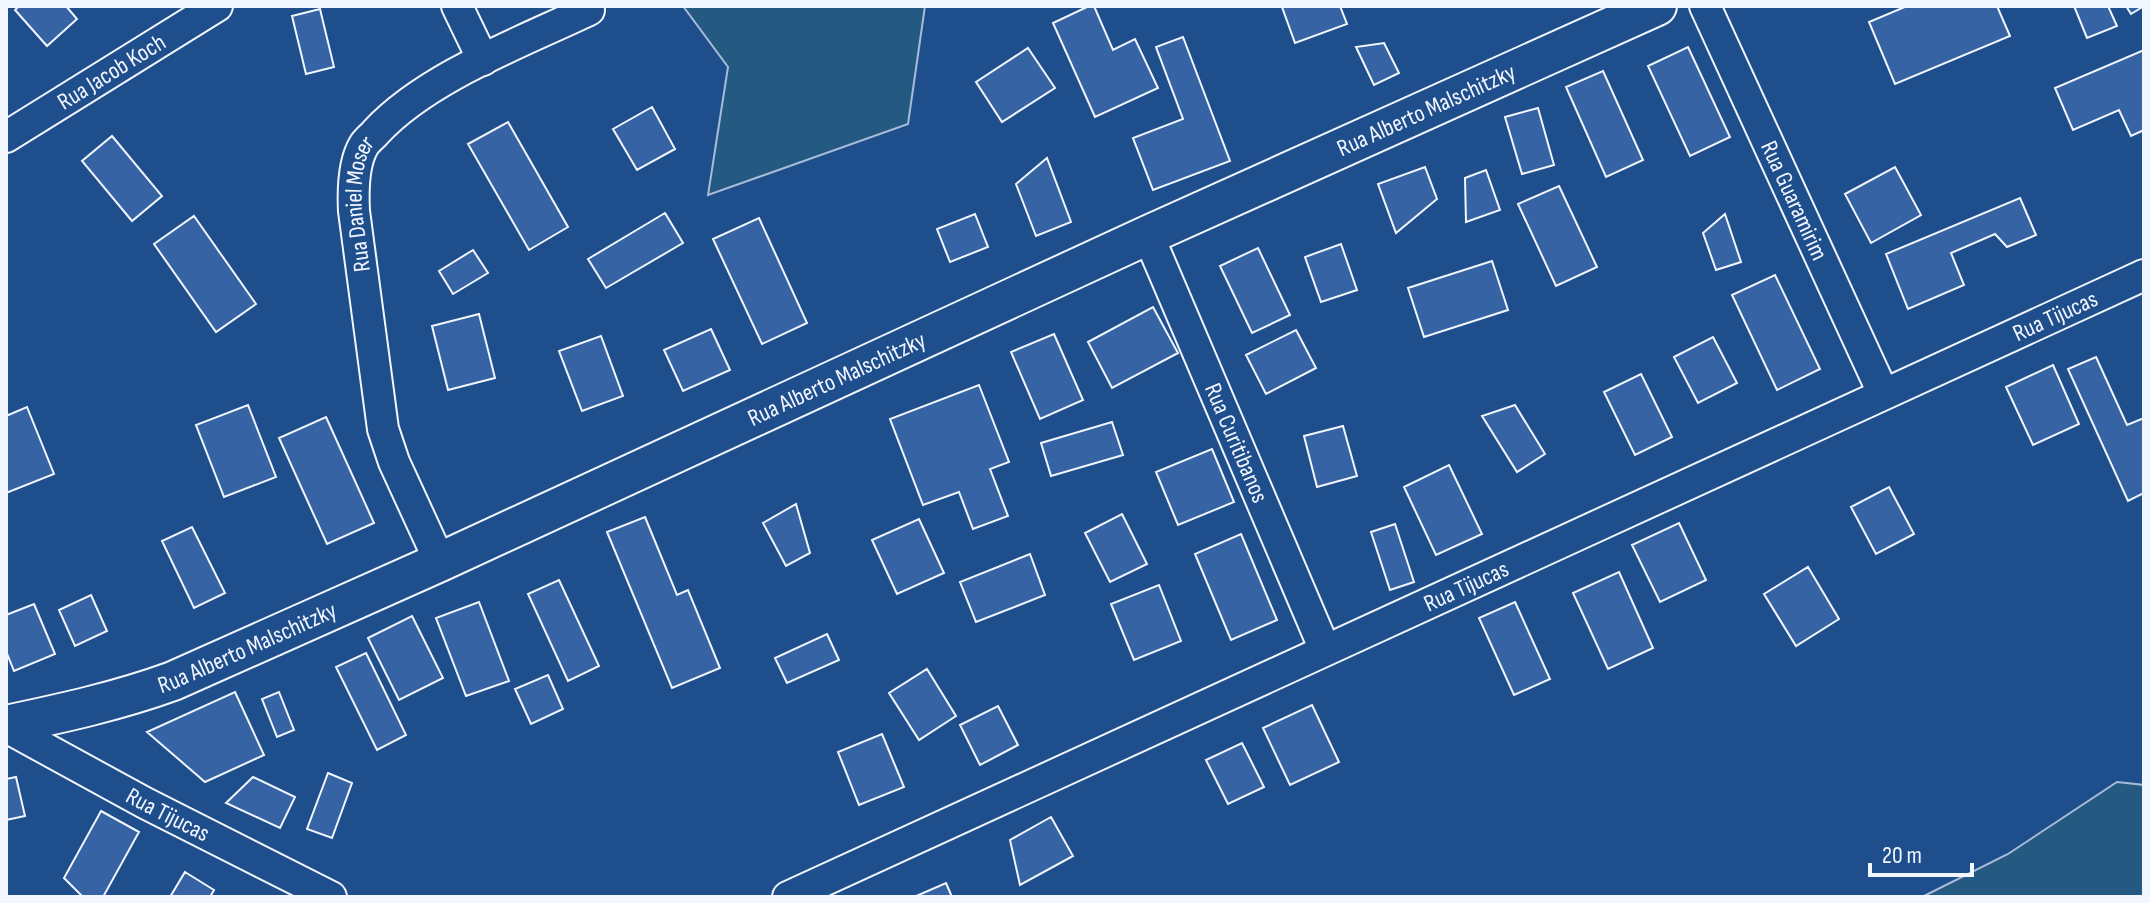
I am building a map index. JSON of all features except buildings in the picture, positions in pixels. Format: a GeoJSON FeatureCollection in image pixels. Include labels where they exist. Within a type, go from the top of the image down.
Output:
{"type":"FeatureCollection","features":[{"type":"Feature","properties":{"kind":"street","name":"Rua Jacob Koch"},"geometry":{"type":"LineString","coordinates":[[6,137],[217,6]]}},
{"type":"Feature","properties":{"kind":"street"},"geometry":{"type":"LineString","coordinates":[[457,6],[483,60]]}},
{"type":"Feature","properties":{"kind":"street","name":"Rua Alberto Malschitzky"},"geometry":{"type":"LineString","coordinates":[[6,726],[86,708],[173,681],[1657,6]]}},
{"type":"Feature","properties":{"kind":"street","name":"Rua Guaramirim"},"geometry":{"type":"LineString","coordinates":[[1705,6],[1883,393]]}},
{"type":"Feature","properties":{"kind":"street","name":"Rua Daniel Moser"},"geometry":{"type":"LineString","coordinates":[[440,562],[394,462],[383,429],[353,183],[363,146],[392,115],[422,92],[589,10]]}},
{"type":"Feature","properties":{"kind":"street","name":"Rua Curitibanos"},"geometry":{"type":"LineString","coordinates":[[1148,235],[1325,650]]}},
{"type":"Feature","properties":{"kind":"street","name":"Rua Tijucas"},"geometry":{"type":"LineString","coordinates":[[788,897],[2144,275]]}},
{"type":"Feature","properties":{"kind":"street","name":"Rua Tijucas"},"geometry":{"type":"LineString","coordinates":[[6,726],[145,803],[331,897]]}},
{"type":"Feature","properties":{"kind":"shaded area"},"geometry":{"type":"Polygon","coordinates":[[[683,6],[925,6],[908,124],[708,195],[728,67],[683,6]]]}},
{"type":"Feature","properties":{"kind":"shaded area"},"geometry":{"type":"Polygon","coordinates":[[[2117,782],[2144,785],[2144,897],[1922,897],[2008,854],[2117,782]]]}}]}
